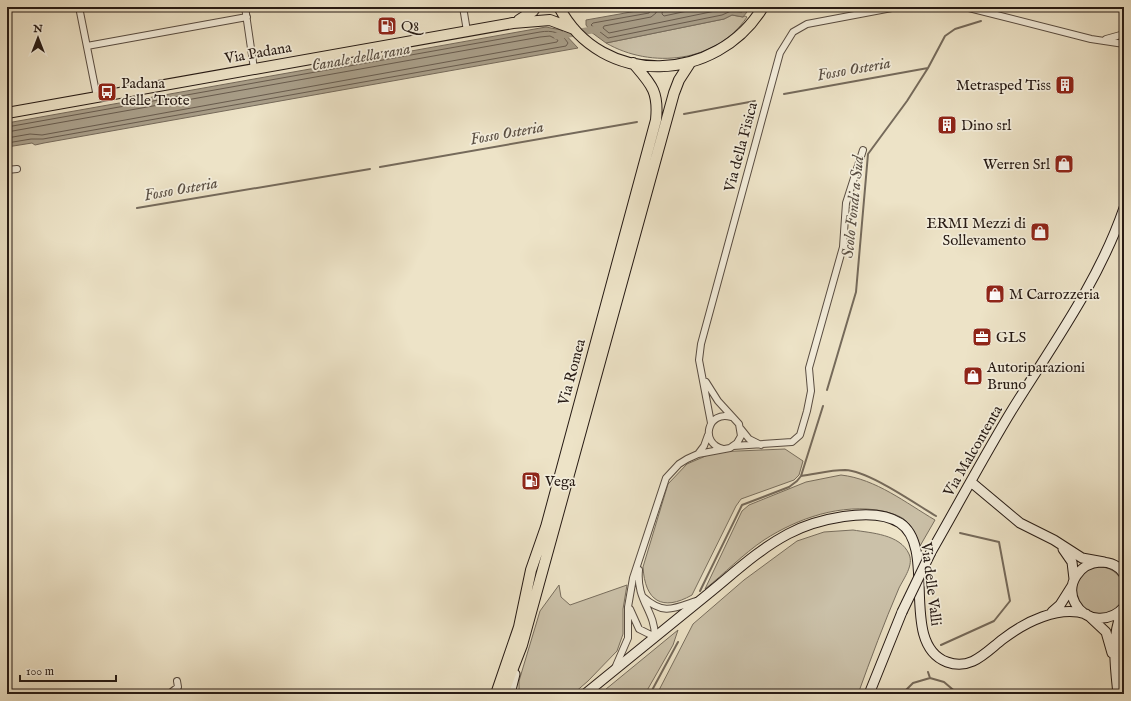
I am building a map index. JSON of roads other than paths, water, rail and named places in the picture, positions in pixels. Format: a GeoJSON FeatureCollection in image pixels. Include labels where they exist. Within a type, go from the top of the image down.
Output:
{"type":"FeatureCollection","features":[{"type":"Feature","properties":{"kind":"main road"},"geometry":{"type":"LineString","coordinates":[[513,23],[525,17],[536,7]]}},
{"type":"Feature","properties":{"kind":"main road"},"geometry":{"type":"LineString","coordinates":[[559,7],[574,28],[595,46],[614,57],[633,63],[662,66],[690,63],[713,54],[734,41],[760,11]]}},
{"type":"Feature","properties":{"kind":"main road","name":"Via Padana"},"geometry":{"type":"LineString","coordinates":[[7,113],[513,23],[550,20],[574,28]]}},
{"type":"Feature","properties":{"kind":"main road","name":"Via Romea"},"geometry":{"type":"LineString","coordinates":[[496,694],[518,627],[531,570],[546,527],[656,120],[658,106],[654,90],[633,63]]}},
{"type":"Feature","properties":{"kind":"main road","name":"Via Romea"},"geometry":{"type":"LineString","coordinates":[[503,694],[517,662],[674,92],[679,80],[690,63]]}},
{"type":"Feature","properties":{"kind":"street"},"geometry":{"type":"LineString","coordinates":[[79,7],[96,97]]}},
{"type":"Feature","properties":{"kind":"street"},"geometry":{"type":"LineString","coordinates":[[245,7],[254,69]]}},
{"type":"Feature","properties":{"kind":"street"},"geometry":{"type":"LineString","coordinates":[[464,7],[467,31]]}},
{"type":"Feature","properties":{"kind":"street","name":"Via della Fisica"},"geometry":{"type":"LineString","coordinates":[[698,454],[704,446],[711,423],[700,360],[701,344],[783,45],[793,32],[807,24],[897,7]]}},
{"type":"Feature","properties":{"kind":"street"},"geometry":{"type":"LineString","coordinates":[[965,7],[1091,39],[1124,44]]}},
{"type":"Feature","properties":{"kind":"street"},"geometry":{"type":"LineString","coordinates":[[87,46],[247,17]]}},
{"type":"Feature","properties":{"kind":"street"},"geometry":{"type":"LineString","coordinates":[[1091,39],[1113,38],[1124,34]]}},
{"type":"Feature","properties":{"kind":"street"},"geometry":{"type":"LineString","coordinates":[[630,596],[630,607],[635,622],[642,632],[654,637],[653,618],[640,594],[638,579],[639,565],[649,526],[666,478],[679,464],[698,454],[733,446],[792,442],[800,435],[811,391],[809,368],[843,247],[846,203],[863,150]]}},
{"type":"Feature","properties":{"kind":"street"},"geometry":{"type":"LineString","coordinates":[[7,170],[17,169]]}},
{"type":"Feature","properties":{"kind":"street","name":"Via Malcontenta"},"geometry":{"type":"LineString","coordinates":[[869,694],[902,612],[931,552],[972,482],[1002,426],[1091,281],[1110,243],[1124,208]]}},
{"type":"Feature","properties":{"kind":"street","name":"Via della Fisica"},"geometry":{"type":"LineString","coordinates":[[703,377],[718,401],[737,422],[741,429],[749,438],[761,445]]}},
{"type":"Feature","properties":{"kind":"street"},"geometry":{"type":"LineString","coordinates":[[711,423],[721,416],[731,417]]}},
{"type":"Feature","properties":{"kind":"street"},"geometry":{"type":"LineString","coordinates":[[733,446],[740,439],[741,429]]}},
{"type":"Feature","properties":{"kind":"street"},"geometry":{"type":"LineString","coordinates":[[708,435],[713,444],[723,449]]}},
{"type":"Feature","properties":{"kind":"street"},"geometry":{"type":"LineString","coordinates":[[972,482],[1012,517],[1082,558],[1104,562],[1115,566],[1124,573]]}},
{"type":"Feature","properties":{"kind":"street","name":"Via delle Valli"},"geometry":{"type":"LineString","coordinates":[[585,694],[762,550],[806,525],[830,518],[868,515],[888,518],[900,523],[909,531],[915,547],[925,640],[934,654],[948,663],[961,665],[973,662],[1006,637],[1047,615],[1060,605],[1074,583],[1078,572],[1086,566],[1104,562]]}},
{"type":"Feature","properties":{"kind":"street"},"geometry":{"type":"LineString","coordinates":[[1057,542],[1072,562],[1074,583],[1072,595],[1075,603],[1087,615],[1101,625],[1106,632],[1115,660]]}},
{"type":"Feature","properties":{"kind":"street"},"geometry":{"type":"LineString","coordinates":[[613,671],[628,638],[630,596],[633,578],[639,565]]}},
{"type":"Feature","properties":{"kind":"street"},"geometry":{"type":"LineString","coordinates":[[640,594],[651,605],[664,610],[675,608],[701,599]]}},
{"type":"Feature","properties":{"kind":"street"},"geometry":{"type":"LineString","coordinates":[[1118,694],[1115,660],[1117,627],[1124,607]]}},
{"type":"Feature","properties":{"kind":"street","name":"Via delle Valli"},"geometry":{"type":"LineString","coordinates":[[1047,615],[1067,610],[1098,619],[1107,618],[1119,613],[1124,607]]}},
{"type":"Feature","properties":{"kind":"street"},"geometry":{"type":"LineString","coordinates":[[510,694],[517,662]]}},
{"type":"Feature","properties":{"kind":"street"},"geometry":{"type":"LineString","coordinates":[[169,694],[178,687],[177,680]]}},
{"type":"Feature","properties":{"kind":"water"},"geometry":{"type":"Polygon","coordinates":[[[659,7],[751,7],[743,17],[732,15],[724,19],[606,43],[591,32],[586,25],[586,20],[659,7]]]}},
{"type":"Feature","properties":{"kind":"water"},"geometry":{"type":"Polygon","coordinates":[[[546,27],[561,30],[578,48],[35,145],[32,143],[7,147],[7,123],[546,27]]]}},
{"type":"Feature","properties":{"kind":"waterway","name":"Scolo Fondi a Sud"},"geometry":{"type":"LineString","coordinates":[[827,390],[856,292],[868,154],[907,101],[928,68],[945,36],[955,29],[981,21]]}},
{"type":"Feature","properties":{"kind":"waterway","name":"Canale della rana"},"geometry":{"type":"LineString","coordinates":[[557,36],[598,29]]}},
{"type":"Feature","properties":{"kind":"waterway","name":"Fosso Osteria"},"geometry":{"type":"LineString","coordinates":[[784,94],[928,68]]}},
{"type":"Feature","properties":{"kind":"waterway","name":"Fosso Osteria"},"geometry":{"type":"LineString","coordinates":[[684,114],[755,101]]}},
{"type":"Feature","properties":{"kind":"waterway","name":"Fosso Osteria"},"geometry":{"type":"LineString","coordinates":[[380,167],[637,122]]}},
{"type":"Feature","properties":{"kind":"waterway","name":"Fosso Osteria"},"geometry":{"type":"LineString","coordinates":[[137,208],[370,169]]}},
{"type":"Feature","properties":{"kind":"waterway","name":"Scolo Fondi a Sud"},"geometry":{"type":"LineString","coordinates":[[700,591],[742,505],[789,487],[801,476],[823,406]]}},
{"type":"Feature","properties":{"kind":"waterway"},"geometry":{"type":"LineString","coordinates":[[801,476],[839,470],[855,472],[891,488],[936,516]]}},
{"type":"Feature","properties":{"kind":"waterway"},"geometry":{"type":"LineString","coordinates":[[941,645],[994,621],[1010,601],[999,542],[960,533]]}},
{"type":"Feature","properties":{"kind":"waterway","name":"Scolo Fondi a Sud"},"geometry":{"type":"LineString","coordinates":[[650,694],[678,642]]}},
{"type":"Feature","properties":{"kind":"waterway"},"geometry":{"type":"LineString","coordinates":[[905,691],[913,683],[930,678],[928,672]]}},
{"type":"Feature","properties":{"kind":"waterway"},"geometry":{"type":"LineString","coordinates":[[930,678],[944,682],[958,694]]}},
{"type":"Feature","properties":{"kind":"place","name":"Q8"},"geometry":{"type":"Point","coordinates":[387,26]}},
{"type":"Feature","properties":{"kind":"place","name":"Metrasped Tiss"},"geometry":{"type":"Point","coordinates":[1065,85]}},
{"type":"Feature","properties":{"kind":"place","name":"Padana delle Trote"},"geometry":{"type":"Point","coordinates":[107,92]}},
{"type":"Feature","properties":{"kind":"place","name":"Dino srl"},"geometry":{"type":"Point","coordinates":[947,125]}},
{"type":"Feature","properties":{"kind":"place","name":"Werren Srl"},"geometry":{"type":"Point","coordinates":[1064,164]}},
{"type":"Feature","properties":{"kind":"place","name":"ERMI Mezzi di Sollevamento"},"geometry":{"type":"Point","coordinates":[1040,232]}},
{"type":"Feature","properties":{"kind":"place","name":"M Carrozzeria"},"geometry":{"type":"Point","coordinates":[995,294]}},
{"type":"Feature","properties":{"kind":"place","name":"GLS"},"geometry":{"type":"Point","coordinates":[982,337]}},
{"type":"Feature","properties":{"kind":"place","name":"Autoriparazioni Bruno"},"geometry":{"type":"Point","coordinates":[973,376]}},
{"type":"Feature","properties":{"kind":"place","name":"Vega"},"geometry":{"type":"Point","coordinates":[531,481]}}]}
